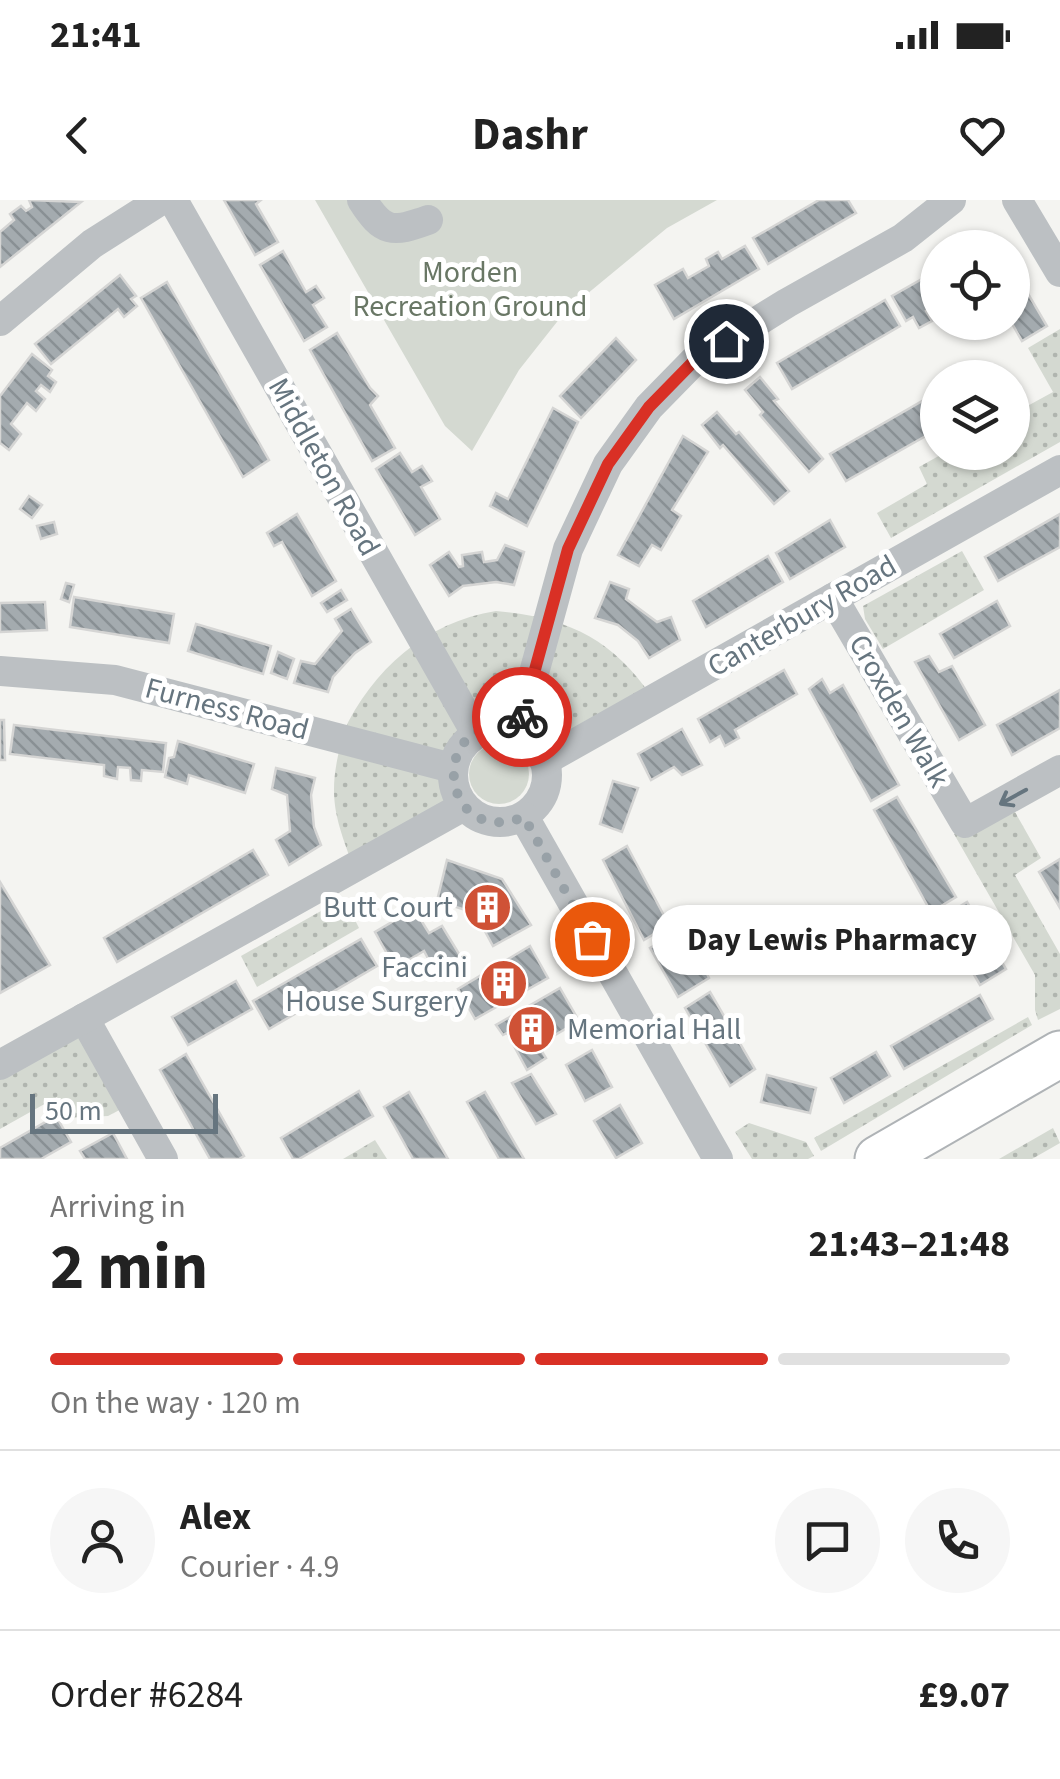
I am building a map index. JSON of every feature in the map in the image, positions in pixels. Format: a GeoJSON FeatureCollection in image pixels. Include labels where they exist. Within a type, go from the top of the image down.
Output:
{"type":"FeatureCollection","features":[{"type":"Feature","properties":{"kind":"highway"},"geometry":{"type":"LineString","coordinates":[[878,1159],[1060,1054]]}},
{"type":"Feature","properties":{"kind":"highway"},"geometry":{"type":"LineString","coordinates":[[936,1159],[1060,1088]]}},
{"type":"Feature","properties":{"kind":"street"},"geometry":{"type":"LineString","coordinates":[[0,322],[92,244],[161,200]]}},
{"type":"Feature","properties":{"kind":"street","name":"Middleton Road"},"geometry":{"type":"LineString","coordinates":[[173,200],[476,734]]}},
{"type":"Feature","properties":{"kind":"street"},"geometry":{"type":"LineString","coordinates":[[362,200],[372,218],[385,227],[401,230],[428,220]]}},
{"type":"Feature","properties":{"kind":"street"},"geometry":{"type":"LineString","coordinates":[[518,730],[568,549],[608,464],[649,407],[695,360],[786,303],[904,238],[951,200]]}},
{"type":"Feature","properties":{"kind":"street"},"geometry":{"type":"LineString","coordinates":[[1017,200],[1060,272]]}},
{"type":"Feature","properties":{"kind":"street","name":"Canterbury Road"},"geometry":{"type":"LineString","coordinates":[[544,761],[1060,470]]}},
{"type":"Feature","properties":{"kind":"street","name":"Croxden Walk"},"geometry":{"type":"LineString","coordinates":[[833,598],[965,823],[1060,770]]}},
{"type":"Feature","properties":{"kind":"street","name":"Furness Road"},"geometry":{"type":"LineString","coordinates":[[0,671],[114,680],[452,768]]}},
{"type":"Feature","properties":{"kind":"street"},"geometry":{"type":"LineString","coordinates":[[495,727],[518,730],[533,741],[549,776],[537,807],[524,817],[499,821],[484,818],[464,806],[452,782],[452,768],[476,734],[495,727]]}},
{"type":"Feature","properties":{"kind":"street"},"geometry":{"type":"LineString","coordinates":[[0,1065],[464,806]]}},
{"type":"Feature","properties":{"kind":"street"},"geometry":{"type":"LineString","coordinates":[[524,817],[718,1159]]}},
{"type":"Feature","properties":{"kind":"street"},"geometry":{"type":"LineString","coordinates":[[84,1018],[163,1159]]}},
{"type":"Feature","properties":{"kind":"green space","name":"Morden Recreation Ground"},"geometry":{"type":"Polygon","coordinates":[[[315,200],[717,200],[667,228],[564,313],[519,370],[472,451],[445,426],[315,200]]]}},
{"type":"Feature","properties":{"kind":"green space"},"geometry":{"type":"Polygon","coordinates":[[[1060,329],[1060,442],[1030,459],[1030,405],[1053,392],[1028,348],[1060,329]]]}},
{"type":"Feature","properties":{"kind":"green space"},"geometry":{"type":"Polygon","coordinates":[[[920,470],[1011,470],[891,538],[877,513],[927,484],[920,470]]]}},
{"type":"Feature","properties":{"kind":"green space"},"geometry":{"type":"Polygon","coordinates":[[[962,551],[984,590],[883,649],[865,619],[863,606],[962,551]]]}},
{"type":"Feature","properties":{"kind":"green space"},"geometry":{"type":"Polygon","coordinates":[[[496,611],[544,619],[585,634],[621,660],[652,697],[552,753],[526,724],[496,715],[466,725],[441,755],[343,733],[369,689],[404,653],[447,626],[496,611]]]}},
{"type":"Feature","properties":{"kind":"green space"},"geometry":{"type":"Polygon","coordinates":[[[499,744],[520,753],[529,774],[520,795],[499,804],[478,795],[469,774],[478,753],[499,744]]]}},
{"type":"Feature","properties":{"kind":"green space"},"geometry":{"type":"Polygon","coordinates":[[[340,747],[440,773],[442,797],[451,808],[352,863],[335,806],[334,779],[340,747]]]}},
{"type":"Feature","properties":{"kind":"green space"},"geometry":{"type":"Polygon","coordinates":[[[1010,803],[1041,858],[1015,875],[1060,954],[1060,1009],[1038,1020],[1035,975],[954,834],[1010,803]]]}},
{"type":"Feature","properties":{"kind":"green space"},"geometry":{"type":"Polygon","coordinates":[[[344,898],[359,928],[257,987],[241,956],[344,898]]]}},
{"type":"Feature","properties":{"kind":"green space"},"geometry":{"type":"Polygon","coordinates":[[[1028,1017],[1032,1025],[821,1151],[814,1138],[1028,1017]]]}},
{"type":"Feature","properties":{"kind":"green space"},"geometry":{"type":"Polygon","coordinates":[[[87,1023],[129,1105],[108,1116],[70,1118],[57,1097],[0,1129],[0,1073],[87,1023]]]}},
{"type":"Feature","properties":{"kind":"green space"},"geometry":{"type":"Polygon","coordinates":[[[749,1123],[806,1142],[814,1156],[752,1159],[735,1132],[749,1123]]]}},
{"type":"Feature","properties":{"kind":"green space"},"geometry":{"type":"Polygon","coordinates":[[[1053,1128],[1060,1143],[1032,1159],[999,1159],[1053,1128]]]}},
{"type":"Feature","properties":{"kind":"green space"},"geometry":{"type":"Polygon","coordinates":[[[375,1140],[387,1159],[343,1159],[375,1140]]]}},
{"type":"Feature","properties":{"kind":"building"},"geometry":{"type":"Polygon","coordinates":[[[29,200],[81,202],[0,267],[0,232],[14,220],[10,214],[21,206],[26,211],[32,207],[29,200]]]}},
{"type":"Feature","properties":{"kind":"building"},"geometry":{"type":"Polygon","coordinates":[[[224,200],[261,200],[256,204],[278,242],[255,255],[224,200]]]}},
{"type":"Feature","properties":{"kind":"building"},"geometry":{"type":"Polygon","coordinates":[[[819,200],[848,200],[856,213],[768,264],[753,238],[819,200]]]}},
{"type":"Feature","properties":{"kind":"building"},"geometry":{"type":"Polygon","coordinates":[[[745,246],[759,269],[674,319],[655,285],[683,269],[688,278],[709,266],[706,259],[718,252],[722,259],[745,246]]]}},
{"type":"Feature","properties":{"kind":"building"},"geometry":{"type":"Polygon","coordinates":[[[283,251],[306,292],[316,286],[324,298],[313,305],[327,327],[304,341],[260,265],[283,251]]]}},
{"type":"Feature","properties":{"kind":"building"},"geometry":{"type":"Polygon","coordinates":[[[120,275],[136,296],[131,299],[137,306],[124,317],[118,309],[51,364],[35,344],[120,275]]]}},
{"type":"Feature","properties":{"kind":"building"},"geometry":{"type":"Polygon","coordinates":[[[920,280],[920,327],[913,317],[906,321],[892,296],[920,280]]]}},
{"type":"Feature","properties":{"kind":"building"},"geometry":{"type":"Polygon","coordinates":[[[167,282],[269,460],[243,477],[141,298],[167,282]]]}},
{"type":"Feature","properties":{"kind":"building"},"geometry":{"type":"Polygon","coordinates":[[[1030,297],[1047,326],[1030,336],[1030,297]]]}},
{"type":"Feature","properties":{"kind":"building"},"geometry":{"type":"Polygon","coordinates":[[[885,300],[900,326],[792,389],[777,363],[885,300]]]}},
{"type":"Feature","properties":{"kind":"building"},"geometry":{"type":"Polygon","coordinates":[[[337,333],[378,396],[370,405],[395,448],[372,461],[310,350],[337,333]]]}},
{"type":"Feature","properties":{"kind":"building"},"geometry":{"type":"Polygon","coordinates":[[[616,338],[636,360],[581,418],[560,396],[616,338]]]}},
{"type":"Feature","properties":{"kind":"building"},"geometry":{"type":"Polygon","coordinates":[[[32,354],[52,370],[48,376],[56,382],[50,392],[41,385],[36,391],[45,399],[36,411],[27,403],[11,424],[21,434],[9,450],[0,443],[0,396],[32,354]]]}},
{"type":"Feature","properties":{"kind":"building"},"geometry":{"type":"Polygon","coordinates":[[[760,377],[778,399],[774,401],[823,459],[809,472],[760,415],[763,412],[745,390],[760,377]]]}},
{"type":"Feature","properties":{"kind":"building"},"geometry":{"type":"Polygon","coordinates":[[[920,402],[920,439],[846,481],[830,454],[920,402]]]}},
{"type":"Feature","properties":{"kind":"building"},"geometry":{"type":"Polygon","coordinates":[[[553,408],[578,422],[527,526],[490,506],[496,493],[508,499],[553,408]]]}},
{"type":"Feature","properties":{"kind":"building"},"geometry":{"type":"Polygon","coordinates":[[[717,412],[789,491],[774,504],[702,425],[717,412]]]}},
{"type":"Feature","properties":{"kind":"building"},"geometry":{"type":"Polygon","coordinates":[[[683,436],[708,452],[672,510],[681,516],[661,550],[652,545],[639,566],[618,555],[683,436]]]}},
{"type":"Feature","properties":{"kind":"building"},"geometry":{"type":"Polygon","coordinates":[[[400,453],[412,472],[422,466],[432,481],[421,487],[440,519],[415,535],[376,469],[400,453]]]}},
{"type":"Feature","properties":{"kind":"building"},"geometry":{"type":"Polygon","coordinates":[[[29,496],[42,505],[32,518],[20,509],[29,496]]]}},
{"type":"Feature","properties":{"kind":"building"},"geometry":{"type":"Polygon","coordinates":[[[297,514],[336,581],[312,596],[282,542],[274,546],[267,533],[297,514]]]}},
{"type":"Feature","properties":{"kind":"building"},"geometry":{"type":"Polygon","coordinates":[[[1060,514],[1060,547],[998,581],[985,557],[1060,514]]]}},
{"type":"Feature","properties":{"kind":"building"},"geometry":{"type":"Polygon","coordinates":[[[830,520],[845,547],[790,579],[776,553],[830,520]]]}},
{"type":"Feature","properties":{"kind":"building"},"geometry":{"type":"Polygon","coordinates":[[[54,522],[57,534],[41,539],[37,526],[54,522]]]}},
{"type":"Feature","properties":{"kind":"building"},"geometry":{"type":"Polygon","coordinates":[[[505,545],[524,552],[514,585],[496,582],[463,586],[449,596],[430,565],[449,552],[459,567],[463,566],[462,555],[482,552],[484,562],[497,560],[505,545]]]}},
{"type":"Feature","properties":{"kind":"building"},"geometry":{"type":"Polygon","coordinates":[[[768,556],[783,582],[706,627],[693,601],[768,556]]]}},
{"type":"Feature","properties":{"kind":"building"},"geometry":{"type":"Polygon","coordinates":[[[610,582],[629,589],[626,599],[657,622],[671,617],[680,640],[649,658],[638,641],[618,625],[595,618],[610,582]]]}},
{"type":"Feature","properties":{"kind":"building"},"geometry":{"type":"Polygon","coordinates":[[[66,583],[74,585],[69,602],[61,599],[66,583]]]}},
{"type":"Feature","properties":{"kind":"building"},"geometry":{"type":"Polygon","coordinates":[[[341,590],[347,600],[327,612],[321,603],[341,590]]]}},
{"type":"Feature","properties":{"kind":"building"},"geometry":{"type":"Polygon","coordinates":[[[74,597],[174,614],[169,643],[70,627],[74,597]]]}},
{"type":"Feature","properties":{"kind":"building"},"geometry":{"type":"Polygon","coordinates":[[[997,601],[1010,626],[954,658],[940,634],[997,601]]]}},
{"type":"Feature","properties":{"kind":"building"},"geometry":{"type":"Polygon","coordinates":[[[45,602],[47,630],[0,632],[0,603],[45,602]]]}},
{"type":"Feature","properties":{"kind":"building"},"geometry":{"type":"Polygon","coordinates":[[[351,609],[371,642],[333,677],[328,692],[294,683],[301,661],[315,664],[342,631],[335,619],[351,609]]]}},
{"type":"Feature","properties":{"kind":"building"},"geometry":{"type":"Polygon","coordinates":[[[196,624],[271,646],[263,674],[188,651],[196,624]]]}},
{"type":"Feature","properties":{"kind":"building"},"geometry":{"type":"Polygon","coordinates":[[[278,652],[294,659],[287,679],[271,673],[278,652]]]}},
{"type":"Feature","properties":{"kind":"building"},"geometry":{"type":"Polygon","coordinates":[[[929,656],[939,672],[952,666],[985,725],[959,740],[915,662],[929,656]]]}},
{"type":"Feature","properties":{"kind":"building"},"geometry":{"type":"Polygon","coordinates":[[[784,670],[797,694],[735,730],[739,738],[725,746],[720,736],[710,742],[698,719],[784,670]]]}},
{"type":"Feature","properties":{"kind":"building"},"geometry":{"type":"Polygon","coordinates":[[[822,679],[830,693],[843,685],[899,785],[871,801],[809,689],[822,679]]]}},
{"type":"Feature","properties":{"kind":"building"},"geometry":{"type":"Polygon","coordinates":[[[1060,690],[1060,728],[1012,755],[997,725],[1060,690]]]}},
{"type":"Feature","properties":{"kind":"building"},"geometry":{"type":"Polygon","coordinates":[[[0,720],[4,720],[5,760],[0,760],[0,720]]]}},
{"type":"Feature","properties":{"kind":"building"},"geometry":{"type":"Polygon","coordinates":[[[14,725],[166,743],[163,772],[142,770],[141,781],[131,780],[130,768],[118,767],[117,779],[104,776],[104,765],[10,754],[14,725]]]}},
{"type":"Feature","properties":{"kind":"building"},"geometry":{"type":"Polygon","coordinates":[[[682,729],[702,765],[682,775],[674,767],[651,780],[638,754],[682,729]]]}},
{"type":"Feature","properties":{"kind":"building"},"geometry":{"type":"Polygon","coordinates":[[[178,741],[254,764],[245,793],[189,775],[187,784],[165,777],[178,741]]]}},
{"type":"Feature","properties":{"kind":"building"},"geometry":{"type":"Polygon","coordinates":[[[276,768],[315,778],[311,795],[314,827],[321,845],[289,865],[276,840],[290,831],[287,795],[272,789],[276,768]]]}},
{"type":"Feature","properties":{"kind":"building"},"geometry":{"type":"Polygon","coordinates":[[[613,781],[638,788],[622,832],[600,824],[613,781]]]}},
{"type":"Feature","properties":{"kind":"building"},"geometry":{"type":"Polygon","coordinates":[[[897,797],[956,897],[931,912],[874,810],[897,797]]]}},
{"type":"Feature","properties":{"kind":"building"},"geometry":{"type":"Polygon","coordinates":[[[627,846],[669,925],[644,940],[603,860],[627,846]]]}},
{"type":"Feature","properties":{"kind":"building"},"geometry":{"type":"Polygon","coordinates":[[[253,850],[268,875],[117,962],[104,938],[253,850]]]}},
{"type":"Feature","properties":{"kind":"building"},"geometry":{"type":"Polygon","coordinates":[[[1060,859],[1060,908],[1039,872],[1060,859]]]}},
{"type":"Feature","properties":{"kind":"building","name":"Butt Court"},"geometry":{"type":"Polygon","coordinates":[[[447,860],[502,879],[531,925],[493,946],[475,913],[437,901],[447,860]]]}},
{"type":"Feature","properties":{"kind":"building"},"geometry":{"type":"Polygon","coordinates":[[[0,882],[50,965],[0,993],[0,882]]]}},
{"type":"Feature","properties":{"kind":"building"},"geometry":{"type":"Polygon","coordinates":[[[967,902],[1006,969],[980,985],[941,918],[967,902]]]}},
{"type":"Feature","properties":{"kind":"building","name":"Butt Court"},"geometry":{"type":"Polygon","coordinates":[[[414,909],[429,933],[442,926],[464,962],[438,977],[424,951],[395,968],[375,932],[414,909]]]}},
{"type":"Feature","properties":{"kind":"building"},"geometry":{"type":"Polygon","coordinates":[[[683,929],[691,942],[708,931],[721,954],[703,965],[709,978],[678,997],[650,948],[683,929]]]}},
{"type":"Feature","properties":{"kind":"building"},"geometry":{"type":"Polygon","coordinates":[[[361,939],[377,966],[269,1029],[253,1001],[361,939]]]}},
{"type":"Feature","properties":{"kind":"building","name":"Faccini House Surgery"},"geometry":{"type":"Polygon","coordinates":[[[530,946],[548,978],[475,1019],[458,989],[530,946]]]}},
{"type":"Feature","properties":{"kind":"building"},"geometry":{"type":"Polygon","coordinates":[[[236,981],[252,1009],[188,1045],[172,1017],[236,981]]]}},
{"type":"Feature","properties":{"kind":"building","name":"Memorial Hall"},"geometry":{"type":"Polygon","coordinates":[[[560,988],[579,1021],[538,1045],[546,1058],[527,1070],[507,1033],[503,1035],[496,1025],[560,988]]]}},
{"type":"Feature","properties":{"kind":"building"},"geometry":{"type":"Polygon","coordinates":[[[710,992],[755,1069],[730,1086],[685,1008],[710,992]]]}},
{"type":"Feature","properties":{"kind":"building"},"geometry":{"type":"Polygon","coordinates":[[[980,995],[993,1019],[904,1069],[891,1046],[980,995]]]}},
{"type":"Feature","properties":{"kind":"building"},"geometry":{"type":"Polygon","coordinates":[[[592,1050],[612,1087],[585,1101],[566,1065],[592,1050]]]}},
{"type":"Feature","properties":{"kind":"building"},"geometry":{"type":"Polygon","coordinates":[[[876,1052],[890,1076],[844,1103],[831,1078],[876,1052]]]}},
{"type":"Feature","properties":{"kind":"building"},"geometry":{"type":"Polygon","coordinates":[[[186,1054],[244,1156],[239,1159],[210,1159],[160,1070],[186,1054]]]}},
{"type":"Feature","properties":{"kind":"building"},"geometry":{"type":"Polygon","coordinates":[[[531,1074],[556,1114],[536,1124],[512,1083],[531,1074]]]}},
{"type":"Feature","properties":{"kind":"building"},"geometry":{"type":"Polygon","coordinates":[[[767,1075],[816,1088],[810,1113],[761,1102],[767,1075]]]}},
{"type":"Feature","properties":{"kind":"building"},"geometry":{"type":"Polygon","coordinates":[[[359,1091],[373,1116],[293,1159],[281,1138],[359,1091]]]}},
{"type":"Feature","properties":{"kind":"building"},"geometry":{"type":"Polygon","coordinates":[[[409,1092],[448,1159],[413,1159],[384,1107],[409,1092]]]}},
{"type":"Feature","properties":{"kind":"building"},"geometry":{"type":"Polygon","coordinates":[[[485,1092],[524,1159],[499,1159],[467,1102],[485,1092]]]}},
{"type":"Feature","properties":{"kind":"building"},"geometry":{"type":"Polygon","coordinates":[[[620,1105],[642,1143],[616,1158],[594,1121],[620,1105]]]}},
{"type":"Feature","properties":{"kind":"building"},"geometry":{"type":"Polygon","coordinates":[[[56,1116],[71,1142],[41,1159],[0,1159],[0,1148],[56,1116]]]}},
{"type":"Feature","properties":{"kind":"building"},"geometry":{"type":"Polygon","coordinates":[[[113,1133],[127,1159],[85,1159],[80,1151],[113,1133]]]}},
{"type":"Feature","properties":{"kind":"way so far"},"geometry":{"type":"LineString","coordinates":[[522,717],[518,730],[495,727],[470,739],[452,768],[452,782],[464,806],[484,818],[508,822],[524,817],[592,939]]}},
{"type":"Feature","properties":{"kind":"place","name":"Butt Court"},"geometry":{"type":"Point","coordinates":[488,907]}},
{"type":"Feature","properties":{"kind":"place","name":"Day Lewis Pharmacy"},"geometry":{"type":"Point","coordinates":[592,939]}},
{"type":"Feature","properties":{"kind":"place","name":"Faccini House Surgery"},"geometry":{"type":"Point","coordinates":[503,984]}},
{"type":"Feature","properties":{"kind":"place","name":"Memorial Hall"},"geometry":{"type":"Point","coordinates":[532,1029]}},
{"type":"Feature","properties":{"kind":"route"},"geometry":{"type":"LineString","coordinates":[[522,717],[568,549],[608,464],[649,407],[695,360],[726,341]]}}]}
